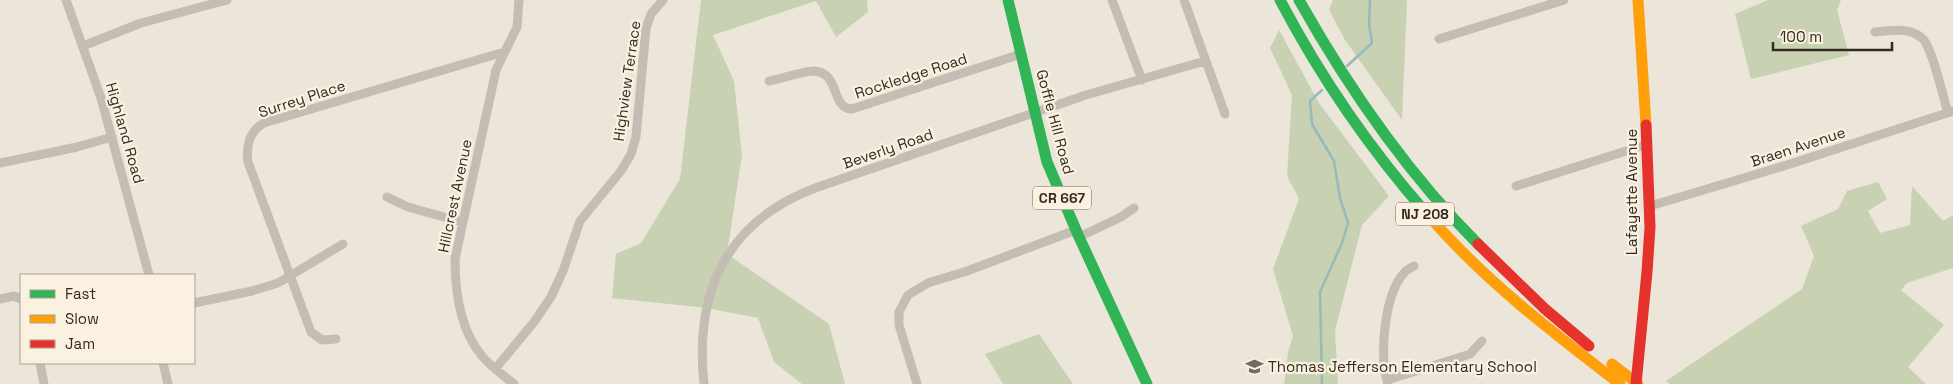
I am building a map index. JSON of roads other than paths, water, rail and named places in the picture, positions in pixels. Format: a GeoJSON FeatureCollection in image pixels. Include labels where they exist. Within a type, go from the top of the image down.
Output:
{"type":"FeatureCollection","features":[{"type":"Feature","properties":{"kind":"main road","name":"Goffle Hill Road"},"geometry":{"type":"LineString","coordinates":[[1008,0],[1047,162],[1078,234],[1148,384]]}},
{"type":"Feature","properties":{"kind":"main road","name":"NJ 208"},"geometry":{"type":"LineString","coordinates":[[1280,0],[1311,56],[1342,106],[1376,154],[1431,220],[1516,303],[1623,380],[1637,384]]}},
{"type":"Feature","properties":{"kind":"main road","name":"NJ 208"},"geometry":{"type":"LineString","coordinates":[[1299,0],[1335,64],[1369,116],[1408,168],[1483,252],[1623,380]]}},
{"type":"Feature","properties":{"kind":"main road","name":"Lafayette Avenue"},"geometry":{"type":"LineString","coordinates":[[1637,384],[1650,206],[1648,144],[1638,0]]}},
{"type":"Feature","properties":{"kind":"street","name":"Highland Road"},"geometry":{"type":"LineString","coordinates":[[66,0],[112,137],[149,274]]}},
{"type":"Feature","properties":{"kind":"street"},"geometry":{"type":"LineString","coordinates":[[83,46],[142,23],[228,0]]}},
{"type":"Feature","properties":{"kind":"street","name":"Hillcrest Avenue"},"geometry":{"type":"LineString","coordinates":[[514,384],[495,369],[474,345],[462,315],[456,283],[455,259],[496,70],[504,52],[514,37],[517,27],[519,0]]}},
{"type":"Feature","properties":{"kind":"street","name":"Highview Terrace"},"geometry":{"type":"LineString","coordinates":[[495,369],[552,297],[580,221],[617,176],[631,154],[636,137],[646,28],[651,14],[663,0]]}},
{"type":"Feature","properties":{"kind":"street"},"geometry":{"type":"LineString","coordinates":[[1112,0],[1142,80]]}},
{"type":"Feature","properties":{"kind":"street"},"geometry":{"type":"LineString","coordinates":[[1184,0],[1225,114]]}},
{"type":"Feature","properties":{"kind":"street"},"geometry":{"type":"LineString","coordinates":[[1440,39],[1564,0]]}},
{"type":"Feature","properties":{"kind":"street"},"geometry":{"type":"LineString","coordinates":[[1875,32],[1894,29],[1908,31],[1923,38],[1929,48],[1950,112]]}},
{"type":"Feature","properties":{"kind":"street","name":"Surrey Place"},"geometry":{"type":"LineString","coordinates":[[336,339],[322,340],[311,332],[289,276],[248,162],[248,145],[254,130],[264,123],[504,52]]}},
{"type":"Feature","properties":{"kind":"street","name":"Rockledge Road"},"geometry":{"type":"LineString","coordinates":[[769,81],[810,71],[822,73],[832,82],[841,104],[845,108],[852,109],[1021,54]]}},
{"type":"Feature","properties":{"kind":"street","name":"Beverly Road"},"geometry":{"type":"LineString","coordinates":[[704,384],[701,361],[702,327],[715,280],[734,245],[764,214],[777,205],[804,192],[1100,91],[1206,61]]}},
{"type":"Feature","properties":{"kind":"street","name":"Braen Avenue"},"geometry":{"type":"LineString","coordinates":[[1650,206],[1787,166],[1950,112]]}},
{"type":"Feature","properties":{"kind":"street"},"geometry":{"type":"LineString","coordinates":[[0,163],[77,147],[112,137]]}},
{"type":"Feature","properties":{"kind":"street"},"geometry":{"type":"LineString","coordinates":[[1516,186],[1648,144]]}},
{"type":"Feature","properties":{"kind":"street"},"geometry":{"type":"LineString","coordinates":[[387,197],[420,211],[462,222]]}},
{"type":"Feature","properties":{"kind":"street"},"geometry":{"type":"LineString","coordinates":[[917,384],[899,325],[899,312],[908,295],[928,283],[1078,234],[1121,217],[1134,208]]}},
{"type":"Feature","properties":{"kind":"street"},"geometry":{"type":"LineString","coordinates":[[195,303],[252,291],[278,283],[343,244]]}},
{"type":"Feature","properties":{"kind":"street"},"geometry":{"type":"LineString","coordinates":[[1414,266],[1404,273],[1390,303],[1384,342],[1387,382],[1461,358],[1470,354],[1482,341]]}},
{"type":"Feature","properties":{"kind":"street"},"geometry":{"type":"LineString","coordinates":[[0,299],[14,296],[20,299]]}},
{"type":"Feature","properties":{"kind":"street"},"geometry":{"type":"LineString","coordinates":[[40,364],[44,384]]}},
{"type":"Feature","properties":{"kind":"street"},"geometry":{"type":"LineString","coordinates":[[163,364],[168,384]]}},
{"type":"Feature","properties":{"kind":"waterway"},"geometry":{"type":"LineString","coordinates":[[1347,66],[1372,43],[1369,24],[1370,0]]}},
{"type":"Feature","properties":{"kind":"waterway"},"geometry":{"type":"LineString","coordinates":[[1322,90],[1310,101],[1312,124],[1334,161],[1340,198],[1348,223],[1342,243],[1320,292],[1322,384]]}},
{"type":"Feature","properties":{"kind":"place","name":"Thomas Jefferson Elementary School"},"geometry":{"type":"Point","coordinates":[1254,367]}}]}
